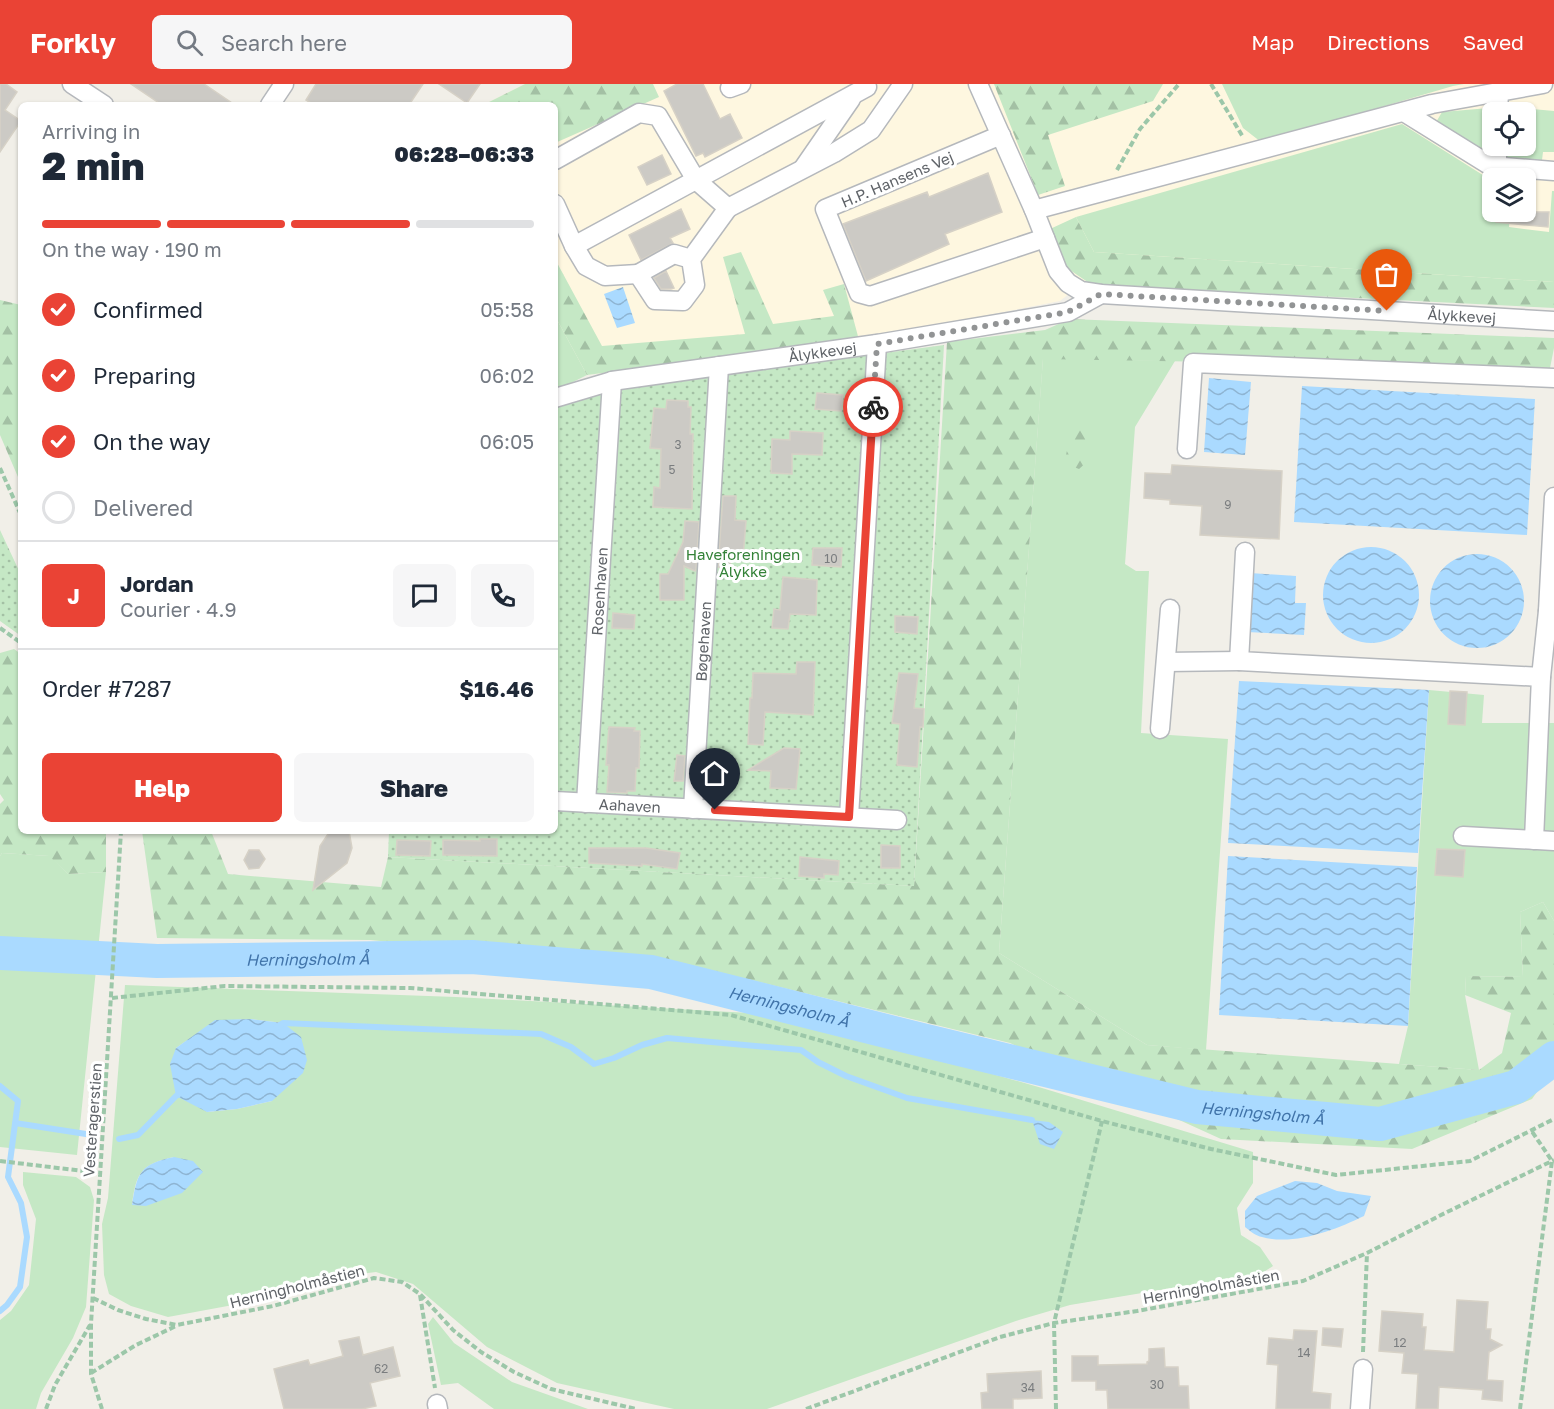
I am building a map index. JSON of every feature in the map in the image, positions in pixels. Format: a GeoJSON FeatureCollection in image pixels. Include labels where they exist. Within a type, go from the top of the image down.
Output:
{"type":"FeatureCollection","features":[{"type":"Feature","properties":{"kind":"street"},"geometry":{"type":"LineString","coordinates":[[72,84],[99,102]]}},
{"type":"Feature","properties":{"kind":"street"},"geometry":{"type":"LineString","coordinates":[[272,102],[284,84]]}},
{"type":"Feature","properties":{"kind":"street"},"geometry":{"type":"LineString","coordinates":[[638,274],[655,300],[683,301],[695,285],[691,259],[728,208],[834,153],[871,130],[903,84]]}},
{"type":"Feature","properties":{"kind":"street"},"geometry":{"type":"LineString","coordinates":[[978,84],[1034,210],[1058,271],[1068,283],[1081,291],[1101,294]]}},
{"type":"Feature","properties":{"kind":"street"},"geometry":{"type":"LineString","coordinates":[[1034,210],[1432,104],[1543,84]]}},
{"type":"Feature","properties":{"kind":"street"},"geometry":{"type":"LineString","coordinates":[[803,169],[866,88]]}},
{"type":"Feature","properties":{"kind":"street"},"geometry":{"type":"LineString","coordinates":[[574,246],[866,88]]}},
{"type":"Feature","properties":{"kind":"street"},"geometry":{"type":"LineString","coordinates":[[1498,102],[1499,92]]}},
{"type":"Feature","properties":{"kind":"street"},"geometry":{"type":"LineString","coordinates":[[1404,112],[1491,166],[1554,171]]}},
{"type":"Feature","properties":{"kind":"street"},"geometry":{"type":"LineString","coordinates":[[558,158],[639,113],[658,116],[696,180],[728,208]]}},
{"type":"Feature","properties":{"kind":"street","name":"H.P. Hansens Vej"},"geometry":{"type":"LineString","coordinates":[[1001,135],[825,209],[859,293],[870,296],[1045,238]]}},
{"type":"Feature","properties":{"kind":"street"},"geometry":{"type":"LineString","coordinates":[[1497,156],[1497,166]]}},
{"type":"Feature","properties":{"kind":"street"},"geometry":{"type":"LineString","coordinates":[[558,211],[586,266],[605,276],[638,274],[675,254],[691,259]]}},
{"type":"Feature","properties":{"kind":"street","name":"Ålykkevej"},"geometry":{"type":"LineString","coordinates":[[558,397],[612,381],[877,344],[1068,312],[1101,294],[1554,321]]}},
{"type":"Feature","properties":{"kind":"street"},"geometry":{"type":"LineString","coordinates":[[849,817],[877,344]]}},
{"type":"Feature","properties":{"kind":"street"},"geometry":{"type":"LineString","coordinates":[[1186,449],[1193,363],[1554,378]]}},
{"type":"Feature","properties":{"kind":"street","name":"Bøgehaven"},"geometry":{"type":"LineString","coordinates":[[693,809],[719,366]]}},
{"type":"Feature","properties":{"kind":"street","name":"Rosenhaven"},"geometry":{"type":"LineString","coordinates":[[586,803],[612,381]]}},
{"type":"Feature","properties":{"kind":"street"},"geometry":{"type":"LineString","coordinates":[[1534,840],[1541,677],[1551,611],[1554,497]]}},
{"type":"Feature","properties":{"kind":"street"},"geometry":{"type":"LineString","coordinates":[[1239,661],[1245,552]]}},
{"type":"Feature","properties":{"kind":"street"},"geometry":{"type":"LineString","coordinates":[[1160,729],[1170,609]]}},
{"type":"Feature","properties":{"kind":"street"},"geometry":{"type":"LineString","coordinates":[[1166,662],[1239,661],[1541,677]]}},
{"type":"Feature","properties":{"kind":"street","name":"Aahaven"},"geometry":{"type":"LineString","coordinates":[[558,801],[897,820]]}},
{"type":"Feature","properties":{"kind":"street"},"geometry":{"type":"LineString","coordinates":[[1463,836],[1554,841]]}},
{"type":"Feature","properties":{"kind":"street"},"geometry":{"type":"LineString","coordinates":[[1360,1409],[1363,1370]]}},
{"type":"Feature","properties":{"kind":"path"},"geometry":{"type":"LineString","coordinates":[[1105,191],[1140,129],[1179,84]]}},
{"type":"Feature","properties":{"kind":"path"},"geometry":{"type":"LineString","coordinates":[[1211,84],[1252,153]]}},
{"type":"Feature","properties":{"kind":"path"},"geometry":{"type":"LineString","coordinates":[[0,468],[18,508]]}},
{"type":"Feature","properties":{"kind":"path"},"geometry":{"type":"LineString","coordinates":[[0,628],[18,641]]}},
{"type":"Feature","properties":{"kind":"path"},"geometry":{"type":"LineString","coordinates":[[0,635],[7,633]]}},
{"type":"Feature","properties":{"kind":"path","name":"Vesteragerstien"},"geometry":{"type":"LineString","coordinates":[[102,1409],[91,1374],[91,1324],[121,834]]}},
{"type":"Feature","properties":{"kind":"path"},"geometry":{"type":"LineString","coordinates":[[112,998],[225,986],[410,988],[732,1015],[1102,1121],[1211,1149],[1336,1175],[1470,1161],[1554,1119]]}},
{"type":"Feature","properties":{"kind":"path"},"geometry":{"type":"LineString","coordinates":[[1056,1409],[1054,1323],[1102,1121]]}},
{"type":"Feature","properties":{"kind":"path"},"geometry":{"type":"LineString","coordinates":[[1520,1409],[1553,1161],[1532,1130]]}},
{"type":"Feature","properties":{"kind":"path"},"geometry":{"type":"LineString","coordinates":[[0,1161],[100,1173]]}},
{"type":"Feature","properties":{"kind":"path","name":"Herningholmåstien"},"geometry":{"type":"LineString","coordinates":[[806,1409],[1000,1337],[1054,1323],[1137,1311],[1303,1281],[1367,1253],[1553,1161]]}},
{"type":"Feature","properties":{"kind":"path"},"geometry":{"type":"LineString","coordinates":[[1363,1370],[1367,1253]]}},
{"type":"Feature","properties":{"kind":"path","name":"Herningholmåstien"},"geometry":{"type":"LineString","coordinates":[[91,1374],[136,1345],[177,1325],[273,1306],[374,1278],[402,1282],[420,1294],[453,1329],[481,1352],[514,1372],[551,1389],[636,1409]]}},
{"type":"Feature","properties":{"kind":"path"},"geometry":{"type":"LineString","coordinates":[[420,1294],[438,1407]]}},
{"type":"Feature","properties":{"kind":"path","name":"Herningholmåstien"},"geometry":{"type":"LineString","coordinates":[[93,1298],[118,1310],[146,1319],[177,1325]]}},
{"type":"Feature","properties":{"kind":"path"},"geometry":{"type":"LineString","coordinates":[[46,1409],[55,1385],[91,1324]]}},
{"type":"Feature","properties":{"kind":"shaded area"},"geometry":{"type":"Polygon","coordinates":[[[525,84],[1554,84],[1554,301],[1094,274],[1060,301],[859,340],[587,375],[558,322],[558,102],[489,102],[525,84]]]}},
{"type":"Feature","properties":{"kind":"green space"},"geometry":{"type":"Polygon","coordinates":[[[525,84],[653,84],[659,97],[558,142],[558,102],[489,102],[525,84]]]}},
{"type":"Feature","properties":{"kind":"green space"},"geometry":{"type":"Polygon","coordinates":[[[994,84],[1163,84],[1153,101],[1048,135],[1065,186],[1038,195],[994,84]]]}},
{"type":"Feature","properties":{"kind":"green space"},"geometry":{"type":"Polygon","coordinates":[[[1222,84],[1464,84],[1261,142],[1243,128],[1222,84]]]}},
{"type":"Feature","properties":{"kind":"green space"},"geometry":{"type":"Polygon","coordinates":[[[1482,109],[1482,147],[1479,151],[1435,124],[1442,112],[1482,109]]]}},
{"type":"Feature","properties":{"kind":"green space"},"geometry":{"type":"Polygon","coordinates":[[[1536,109],[1554,111],[1554,152],[1543,152],[1542,160],[1506,158],[1506,156],[1536,156],[1536,109]]]}},
{"type":"Feature","properties":{"kind":"green space"},"geometry":{"type":"Polygon","coordinates":[[[1402,124],[1482,174],[1482,222],[1509,222],[1509,227],[1549,232],[1552,191],[1554,191],[1554,282],[1094,252],[1076,217],[1402,124]]]}},
{"type":"Feature","properties":{"kind":"green space"},"geometry":{"type":"Polygon","coordinates":[[[1076,217],[1094,252],[1554,282],[1554,308],[1092,285],[1064,266],[1050,229],[1076,217]]]}},
{"type":"Feature","properties":{"kind":"green space"},"geometry":{"type":"Polygon","coordinates":[[[741,252],[773,324],[834,316],[823,290],[844,284],[859,340],[587,375],[558,322],[558,265],[602,346],[745,334],[723,257],[741,252]]]}},
{"type":"Feature","properties":{"kind":"green space"},"geometry":{"type":"Polygon","coordinates":[[[0,300],[18,304],[18,477],[0,435],[0,300]]]}},
{"type":"Feature","properties":{"kind":"green space"},"geometry":{"type":"Polygon","coordinates":[[[1070,319],[1554,338],[1550,368],[1043,359],[999,953],[1147,1045],[1479,1070],[1502,1053],[1511,1013],[1465,995],[1466,976],[1523,977],[1520,912],[1543,902],[1554,921],[1554,1068],[1532,1099],[1412,1149],[1221,1139],[1010,1043],[747,979],[581,960],[370,940],[157,938],[142,834],[212,834],[228,874],[381,887],[388,857],[914,886],[947,342],[1045,330],[1070,319]]]}},
{"type":"Feature","properties":{"kind":"green space"},"geometry":{"type":"Polygon","coordinates":[[[558,322],[587,375],[558,390],[558,322]]]}},
{"type":"Feature","properties":{"kind":"green space","name":"Haveforeningen Ålykke"},"geometry":{"type":"Polygon","coordinates":[[[944,345],[914,886],[388,857],[389,834],[558,834],[558,406],[624,388],[944,345]]]}},
{"type":"Feature","properties":{"kind":"green space"},"geometry":{"type":"Polygon","coordinates":[[[1043,358],[1175,361],[1135,427],[1125,564],[1136,571],[1149,571],[1141,733],[1228,739],[1206,1050],[1147,1045],[999,953],[1043,358]]]}},
{"type":"Feature","properties":{"kind":"green space"},"geometry":{"type":"Polygon","coordinates":[[[1080,429],[1092,439],[1089,460],[1079,469],[1064,463],[1071,434],[1080,429]]]}},
{"type":"Feature","properties":{"kind":"green space"},"geometry":{"type":"Polygon","coordinates":[[[0,530],[18,569],[18,634],[0,621],[0,530]]]}},
{"type":"Feature","properties":{"kind":"green space"},"geometry":{"type":"Polygon","coordinates":[[[14,649],[18,652],[18,834],[106,834],[106,872],[68,874],[49,856],[2,853],[0,856],[0,804],[4,800],[0,794],[0,653],[14,649]]]}},
{"type":"Feature","properties":{"kind":"green space"},"geometry":{"type":"Polygon","coordinates":[[[1429,690],[1484,695],[1482,723],[1554,723],[1554,921],[1543,902],[1520,912],[1523,977],[1466,976],[1465,995],[1479,1070],[1399,1064],[1408,1026],[1429,690]]]}},
{"type":"Feature","properties":{"kind":"green space"},"geometry":{"type":"Polygon","coordinates":[[[2,853],[50,856],[68,874],[106,872],[77,1155],[0,1147],[0,856],[2,853]]]}},
{"type":"Feature","properties":{"kind":"green space"},"geometry":{"type":"Polygon","coordinates":[[[125,985],[456,997],[786,1015],[1042,1088],[1253,1152],[1253,1183],[1237,1208],[1241,1235],[1260,1247],[1273,1266],[1262,1273],[1070,1305],[1019,1320],[767,1409],[674,1409],[557,1383],[487,1347],[413,1284],[376,1272],[352,1275],[287,1295],[168,1317],[131,1306],[109,1294],[104,1275],[102,1224],[108,1198],[125,985]],[[251,1019],[215,1021],[176,1048],[207,1112],[237,1109],[272,1101],[283,1023],[251,1019]],[[174,1157],[154,1163],[142,1172],[138,1178],[132,1205],[174,1157]]]}},
{"type":"Feature","properties":{"kind":"green space"},"geometry":{"type":"Polygon","coordinates":[[[23,1172],[76,1177],[90,1187],[94,1200],[86,1307],[73,1338],[41,1393],[36,1409],[0,1409],[0,1320],[11,1311],[29,1285],[36,1219],[23,1185],[23,1172]]]}},
{"type":"Feature","properties":{"kind":"green space"},"geometry":{"type":"Polygon","coordinates":[[[433,1317],[454,1343],[512,1382],[588,1409],[494,1409],[458,1383],[441,1385],[428,1324],[433,1317]]]}},
{"type":"Feature","properties":{"kind":"water"},"geometry":{"type":"Polygon","coordinates":[[[623,287],[635,323],[617,328],[604,294],[623,287]]]}},
{"type":"Feature","properties":{"kind":"water"},"geometry":{"type":"Polygon","coordinates":[[[1209,378],[1251,382],[1245,455],[1204,452],[1209,378]]]}},
{"type":"Feature","properties":{"kind":"water"},"geometry":{"type":"Polygon","coordinates":[[[1302,386],[1535,399],[1527,535],[1294,522],[1302,386]]]}},
{"type":"Feature","properties":{"kind":"water"},"geometry":{"type":"Polygon","coordinates":[[[1371,547],[1389,551],[1405,561],[1415,577],[1419,595],[1415,613],[1405,629],[1389,639],[1371,643],[1353,639],[1337,629],[1327,613],[1323,595],[1327,577],[1337,561],[1353,551],[1371,547]]]}},
{"type":"Feature","properties":{"kind":"water"},"geometry":{"type":"Polygon","coordinates":[[[1468,554],[1486,554],[1511,567],[1521,583],[1524,601],[1521,619],[1511,635],[1486,648],[1468,648],[1443,635],[1430,610],[1430,592],[1443,567],[1468,554]]]}},
{"type":"Feature","properties":{"kind":"water"},"geometry":{"type":"Polygon","coordinates":[[[1250,573],[1296,576],[1295,603],[1306,603],[1304,635],[1247,632],[1250,573]]]}},
{"type":"Feature","properties":{"kind":"water"},"geometry":{"type":"Polygon","coordinates":[[[1239,681],[1429,690],[1418,853],[1228,843],[1239,681]]]}},
{"type":"Feature","properties":{"kind":"water"},"geometry":{"type":"Polygon","coordinates":[[[1228,856],[1417,867],[1408,1026],[1219,1015],[1228,856]]]}},
{"type":"Feature","properties":{"kind":"water"},"geometry":{"type":"Polygon","coordinates":[[[251,1019],[283,1023],[301,1037],[307,1060],[303,1073],[272,1101],[237,1109],[207,1112],[176,1096],[170,1064],[176,1048],[215,1020],[251,1019]]]}},
{"type":"Feature","properties":{"kind":"water"},"geometry":{"type":"Polygon","coordinates":[[[1032,1120],[1049,1122],[1063,1132],[1054,1149],[1040,1144],[1032,1120]]]}},
{"type":"Feature","properties":{"kind":"water"},"geometry":{"type":"Polygon","coordinates":[[[174,1157],[193,1161],[203,1172],[182,1193],[146,1206],[132,1205],[136,1185],[142,1172],[154,1163],[174,1157]]]}},
{"type":"Feature","properties":{"kind":"water"},"geometry":{"type":"Polygon","coordinates":[[[1295,1181],[1317,1183],[1337,1191],[1371,1196],[1364,1216],[1314,1235],[1274,1239],[1258,1236],[1245,1227],[1245,1211],[1257,1196],[1295,1181]]]}},
{"type":"Feature","properties":{"kind":"building"},"geometry":{"type":"Polygon","coordinates":[[[0,84],[6,84],[17,92],[5,110],[18,119],[18,125],[0,152],[0,84]]]}},
{"type":"Feature","properties":{"kind":"building"},"geometry":{"type":"Polygon","coordinates":[[[131,84],[204,84],[231,102],[158,102],[131,84]]]}},
{"type":"Feature","properties":{"kind":"building"},"geometry":{"type":"Polygon","coordinates":[[[316,84],[423,84],[411,102],[309,102],[306,100],[316,84]]]}},
{"type":"Feature","properties":{"kind":"building"},"geometry":{"type":"Polygon","coordinates":[[[439,84],[480,84],[466,102],[439,84]]]}},
{"type":"Feature","properties":{"kind":"building"},"geometry":{"type":"Polygon","coordinates":[[[677,84],[703,84],[720,119],[730,114],[742,138],[705,157],[703,153],[696,156],[664,91],[677,84]]]}},
{"type":"Feature","properties":{"kind":"building"},"geometry":{"type":"Polygon","coordinates":[[[662,155],[671,174],[647,185],[638,167],[662,155]]]}},
{"type":"Feature","properties":{"kind":"building"},"geometry":{"type":"Polygon","coordinates":[[[988,173],[1002,212],[945,234],[949,244],[866,281],[843,224],[927,192],[929,197],[988,173]]]}},
{"type":"Feature","properties":{"kind":"building"},"geometry":{"type":"Polygon","coordinates":[[[681,209],[690,229],[670,238],[673,243],[641,260],[629,235],[681,209]]]}},
{"type":"Feature","properties":{"kind":"building"},"geometry":{"type":"Polygon","coordinates":[[[1536,212],[1549,212],[1548,227],[1496,222],[1536,222],[1536,212]]]}},
{"type":"Feature","properties":{"kind":"building"},"geometry":{"type":"Polygon","coordinates":[[[666,271],[674,288],[661,289],[654,278],[666,271]]]}},
{"type":"Feature","properties":{"kind":"building"},"geometry":{"type":"Polygon","coordinates":[[[817,393],[843,395],[841,411],[815,409],[817,393]]]}},
{"type":"Feature","properties":{"kind":"building"},"geometry":{"type":"Polygon","coordinates":[[[667,400],[688,401],[688,407],[691,407],[692,509],[653,507],[654,487],[660,488],[661,449],[650,448],[654,408],[666,409],[667,400]]]}},
{"type":"Feature","properties":{"kind":"building"},"geometry":{"type":"Polygon","coordinates":[[[790,431],[823,433],[822,455],[792,454],[792,474],[771,473],[772,439],[790,440],[790,431]]]}},
{"type":"Feature","properties":{"kind":"building"},"geometry":{"type":"Polygon","coordinates":[[[1172,465],[1282,471],[1279,539],[1200,535],[1202,506],[1170,504],[1170,500],[1144,498],[1145,473],[1171,474],[1172,465]]]}},
{"type":"Feature","properties":{"kind":"building"},"geometry":{"type":"Polygon","coordinates":[[[723,496],[736,496],[735,520],[746,521],[743,557],[731,557],[730,568],[718,567],[723,496]]]}},
{"type":"Feature","properties":{"kind":"building"},"geometry":{"type":"Polygon","coordinates":[[[685,521],[699,522],[696,569],[695,571],[684,566],[684,600],[660,600],[660,574],[668,574],[683,542],[685,521]]]}},
{"type":"Feature","properties":{"kind":"building"},"geometry":{"type":"Polygon","coordinates":[[[813,548],[842,548],[841,567],[812,565],[813,548]]]}},
{"type":"Feature","properties":{"kind":"building"},"geometry":{"type":"Polygon","coordinates":[[[783,577],[817,580],[816,615],[790,614],[788,629],[772,628],[774,609],[780,610],[783,577]]]}},
{"type":"Feature","properties":{"kind":"building"},"geometry":{"type":"Polygon","coordinates":[[[613,613],[635,615],[634,629],[612,628],[613,613]]]}},
{"type":"Feature","properties":{"kind":"building"},"geometry":{"type":"Polygon","coordinates":[[[895,616],[918,617],[917,634],[895,632],[895,616]]]}},
{"type":"Feature","properties":{"kind":"building"},"geometry":{"type":"Polygon","coordinates":[[[797,662],[815,662],[813,715],[765,712],[763,745],[748,744],[753,673],[796,674],[797,662]]]}},
{"type":"Feature","properties":{"kind":"building"},"geometry":{"type":"Polygon","coordinates":[[[899,673],[918,674],[914,708],[924,709],[923,727],[920,727],[917,767],[897,765],[900,724],[892,723],[899,673]]]}},
{"type":"Feature","properties":{"kind":"building"},"geometry":{"type":"Polygon","coordinates":[[[1450,691],[1467,692],[1465,725],[1448,724],[1450,691]]]}},
{"type":"Feature","properties":{"kind":"building"},"geometry":{"type":"Polygon","coordinates":[[[609,727],[635,728],[634,731],[640,731],[639,768],[636,768],[635,791],[607,792],[609,765],[606,765],[609,727]]]}},
{"type":"Feature","properties":{"kind":"building"},"geometry":{"type":"Polygon","coordinates":[[[784,748],[800,749],[796,789],[770,788],[771,771],[748,770],[784,748]]]}},
{"type":"Feature","properties":{"kind":"building"},"geometry":{"type":"Polygon","coordinates":[[[677,755],[685,756],[683,781],[674,781],[677,755]]]}},
{"type":"Feature","properties":{"kind":"building"},"geometry":{"type":"Polygon","coordinates":[[[707,757],[713,757],[713,782],[706,782],[707,757]]]}},
{"type":"Feature","properties":{"kind":"building"},"geometry":{"type":"Polygon","coordinates":[[[328,834],[350,834],[352,848],[347,863],[313,890],[320,846],[328,834]]]}},
{"type":"Feature","properties":{"kind":"building"},"geometry":{"type":"Polygon","coordinates":[[[480,839],[497,839],[497,856],[443,855],[443,840],[480,841],[480,839]]]}},
{"type":"Feature","properties":{"kind":"building"},"geometry":{"type":"Polygon","coordinates":[[[397,840],[431,841],[430,856],[396,855],[397,840]]]}},
{"type":"Feature","properties":{"kind":"building"},"geometry":{"type":"Polygon","coordinates":[[[881,845],[900,846],[900,868],[881,868],[881,845]]]}},
{"type":"Feature","properties":{"kind":"building"},"geometry":{"type":"Polygon","coordinates":[[[589,848],[646,848],[680,853],[677,869],[642,864],[642,866],[589,863],[589,848]]]}},
{"type":"Feature","properties":{"kind":"building"},"geometry":{"type":"Polygon","coordinates":[[[1437,849],[1465,850],[1463,877],[1435,875],[1437,849]]]}},
{"type":"Feature","properties":{"kind":"building"},"geometry":{"type":"Polygon","coordinates":[[[249,850],[259,850],[265,859],[259,868],[249,869],[244,860],[249,850]]]}},
{"type":"Feature","properties":{"kind":"building"},"geometry":{"type":"Polygon","coordinates":[[[800,857],[839,861],[838,875],[824,874],[824,878],[799,876],[800,857]]]}},
{"type":"Feature","properties":{"kind":"building"},"geometry":{"type":"Polygon","coordinates":[[[1457,1300],[1488,1302],[1486,1329],[1491,1329],[1490,1339],[1502,1345],[1489,1352],[1487,1380],[1503,1381],[1502,1401],[1482,1399],[1483,1390],[1439,1387],[1438,1409],[1416,1409],[1418,1374],[1402,1373],[1404,1353],[1379,1351],[1382,1311],[1423,1314],[1422,1327],[1426,1327],[1424,1350],[1454,1352],[1457,1300]]]}},
{"type":"Feature","properties":{"kind":"building"},"geometry":{"type":"Polygon","coordinates":[[[1323,1328],[1343,1329],[1341,1347],[1322,1345],[1323,1328]]]}},
{"type":"Feature","properties":{"kind":"building"},"geometry":{"type":"Polygon","coordinates":[[[1294,1330],[1317,1331],[1312,1392],[1331,1394],[1330,1409],[1276,1409],[1278,1365],[1267,1364],[1269,1338],[1293,1340],[1294,1330]]]}},
{"type":"Feature","properties":{"kind":"building"},"geometry":{"type":"Polygon","coordinates":[[[359,1337],[363,1355],[393,1347],[400,1376],[370,1383],[376,1406],[362,1409],[284,1409],[274,1369],[308,1360],[310,1365],[343,1356],[339,1341],[359,1337]]]}},
{"type":"Feature","properties":{"kind":"building"},"geometry":{"type":"Polygon","coordinates":[[[1164,1348],[1165,1367],[1178,1367],[1179,1386],[1188,1386],[1189,1409],[1108,1409],[1107,1390],[1096,1390],[1096,1381],[1072,1381],[1072,1356],[1098,1356],[1098,1365],[1147,1364],[1149,1349],[1164,1348]]]}},
{"type":"Feature","properties":{"kind":"building"},"geometry":{"type":"Polygon","coordinates":[[[1041,1371],[1042,1398],[1013,1399],[1013,1409],[982,1409],[981,1393],[988,1392],[987,1374],[1041,1371]]]}},
{"type":"Feature","properties":{"kind":"waterway","name":"Herningsholm Å"},"geometry":{"type":"LineString","coordinates":[[0,953],[157,961],[472,957],[651,972],[1197,1107],[1380,1124],[1516,1087],[1554,1058]]}},
{"type":"Feature","properties":{"kind":"waterway"},"geometry":{"type":"LineString","coordinates":[[277,1027],[283,1023],[541,1034],[571,1047],[594,1064],[667,1038],[801,1050],[818,1062],[846,1076],[907,1098],[1032,1120]]}},
{"type":"Feature","properties":{"kind":"waterway"},"geometry":{"type":"LineString","coordinates":[[0,1086],[18,1101],[8,1177],[21,1203],[27,1237],[20,1287],[0,1311]]}},
{"type":"Feature","properties":{"kind":"waterway"},"geometry":{"type":"LineString","coordinates":[[119,1139],[138,1135],[182,1092]]}},
{"type":"Feature","properties":{"kind":"waterway"},"geometry":{"type":"LineString","coordinates":[[15,1123],[86,1134]]}},
{"type":"Feature","properties":{"kind":"way so far"},"geometry":{"type":"LineString","coordinates":[[873,407],[877,344],[1068,312],[1101,294],[1387,311]]}},
{"type":"Feature","properties":{"kind":"route"},"geometry":{"type":"LineString","coordinates":[[715,810],[849,817],[873,407]]}}]}
